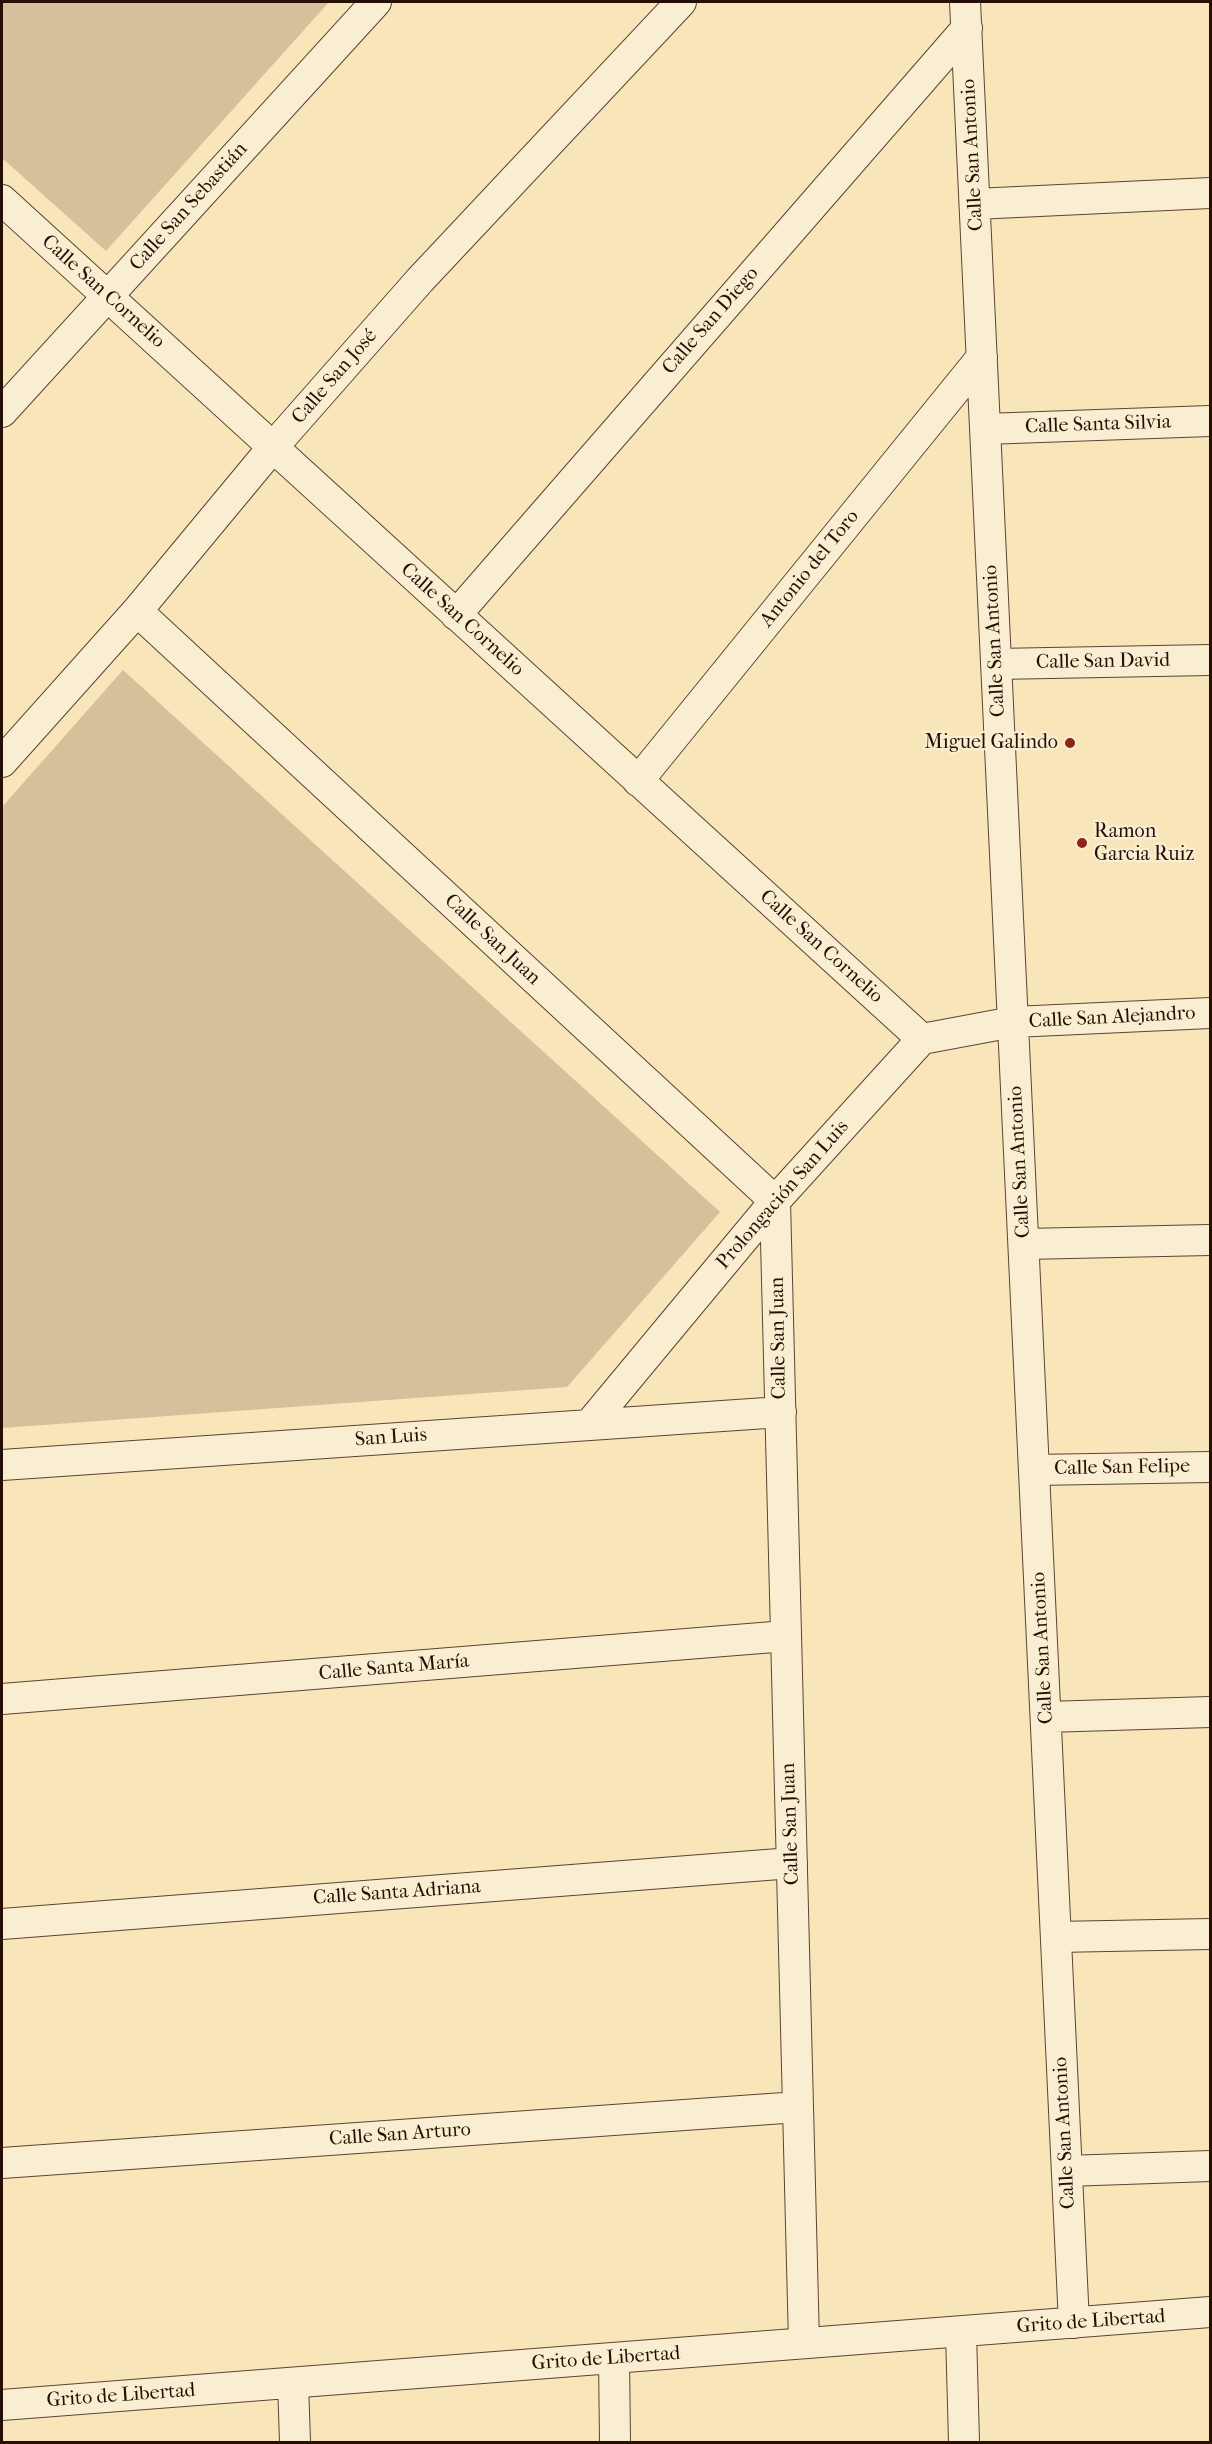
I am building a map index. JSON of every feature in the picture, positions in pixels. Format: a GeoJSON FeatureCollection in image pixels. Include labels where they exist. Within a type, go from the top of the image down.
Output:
{"type":"FeatureCollection","features":[{"type":"Feature","properties":{"kind":"street","name":"Calle San Sebastián"},"geometry":{"type":"LineString","coordinates":[[2,412],[376,2]]}},
{"type":"Feature","properties":{"kind":"street","name":"Calle San José"},"geometry":{"type":"LineString","coordinates":[[2,762],[137,611],[273,447],[420,280],[681,2]]}},
{"type":"Feature","properties":{"kind":"street","name":"Calle San Antonio"},"geometry":{"type":"LineString","coordinates":[[966,15],[1074,2323]]}},
{"type":"Feature","properties":{"kind":"street","name":"Calle San Diego"},"geometry":{"type":"LineString","coordinates":[[456,615],[966,15]]}},
{"type":"Feature","properties":{"kind":"street"},"geometry":{"type":"LineString","coordinates":[[975,204],[1210,193]]}},
{"type":"Feature","properties":{"kind":"street","name":"Calle San Cornelio"},"geometry":{"type":"LineString","coordinates":[[2,200],[922,1039]]}},
{"type":"Feature","properties":{"kind":"street","name":"Antonio del Toro"},"geometry":{"type":"LineString","coordinates":[[638,781],[982,357]]}},
{"type":"Feature","properties":{"kind":"street","name":"Calle Santa Silvia"},"geometry":{"type":"LineString","coordinates":[[986,429],[1210,421]]}},
{"type":"Feature","properties":{"kind":"street","name":"Calle San Juan"},"geometry":{"type":"LineString","coordinates":[[137,611],[775,1201],[804,2343]]}},
{"type":"Feature","properties":{"kind":"street","name":"Calle San David"},"geometry":{"type":"LineString","coordinates":[[996,664],[1210,660]]}},
{"type":"Feature","properties":{"kind":"street","name":"Calle San Alejandro"},"geometry":{"type":"LineString","coordinates":[[1013,1023],[1210,1013]]}},
{"type":"Feature","properties":{"kind":"street"},"geometry":{"type":"LineString","coordinates":[[922,1039],[1013,1023]]}},
{"type":"Feature","properties":{"kind":"street","name":"Prolongación San Luis"},"geometry":{"type":"LineString","coordinates":[[589,1425],[775,1201],[922,1039]]}},
{"type":"Feature","properties":{"kind":"street"},"geometry":{"type":"LineString","coordinates":[[1024,1244],[1210,1240]]}},
{"type":"Feature","properties":{"kind":"street","name":"San Luis"},"geometry":{"type":"LineString","coordinates":[[2,1465],[781,1412]]}},
{"type":"Feature","properties":{"kind":"street","name":"Calle San Felipe"},"geometry":{"type":"LineString","coordinates":[[1034,1470],[1210,1467]]}},
{"type":"Feature","properties":{"kind":"street","name":"Calle Santa María"},"geometry":{"type":"LineString","coordinates":[[2,1699],[786,1636]]}},
{"type":"Feature","properties":{"kind":"street"},"geometry":{"type":"LineString","coordinates":[[1046,1717],[1210,1712]]}},
{"type":"Feature","properties":{"kind":"street","name":"Calle Santa Adriana"},"geometry":{"type":"LineString","coordinates":[[2,1924],[792,1863]]}},
{"type":"Feature","properties":{"kind":"street"},"geometry":{"type":"LineString","coordinates":[[1056,1937],[1210,1934]]}},
{"type":"Feature","properties":{"kind":"street","name":"Calle San Arturo"},"geometry":{"type":"LineString","coordinates":[[2,2163],[798,2107]]}},
{"type":"Feature","properties":{"kind":"street"},"geometry":{"type":"LineString","coordinates":[[1066,2172],[1210,2166]]}},
{"type":"Feature","properties":{"kind":"street","name":"Grito de Libertad"},"geometry":{"type":"LineString","coordinates":[[2,2405],[1210,2312]]}},
{"type":"Feature","properties":{"kind":"street"},"geometry":{"type":"LineString","coordinates":[[961,2332],[963,2442]]}},
{"type":"Feature","properties":{"kind":"street"},"geometry":{"type":"LineString","coordinates":[[614,2358],[615,2442]]}},
{"type":"Feature","properties":{"kind":"street"},"geometry":{"type":"LineString","coordinates":[[293,2382],[295,2442]]}},
{"type":"Feature","properties":{"kind":"shaded area"},"geometry":{"type":"Polygon","coordinates":[[[2,2],[329,2],[106,251],[2,158],[2,2]]]}},
{"type":"Feature","properties":{"kind":"shaded area"},"geometry":{"type":"Polygon","coordinates":[[[123,670],[720,1212],[567,1387],[2,1428],[2,807],[123,670]]]}},
{"type":"Feature","properties":{"kind":"place","name":"Miguel Galindo"},"geometry":{"type":"Point","coordinates":[1070,743]}},
{"type":"Feature","properties":{"kind":"place","name":"Ramon Garcia Ruiz"},"geometry":{"type":"Point","coordinates":[1082,843]}}]}
